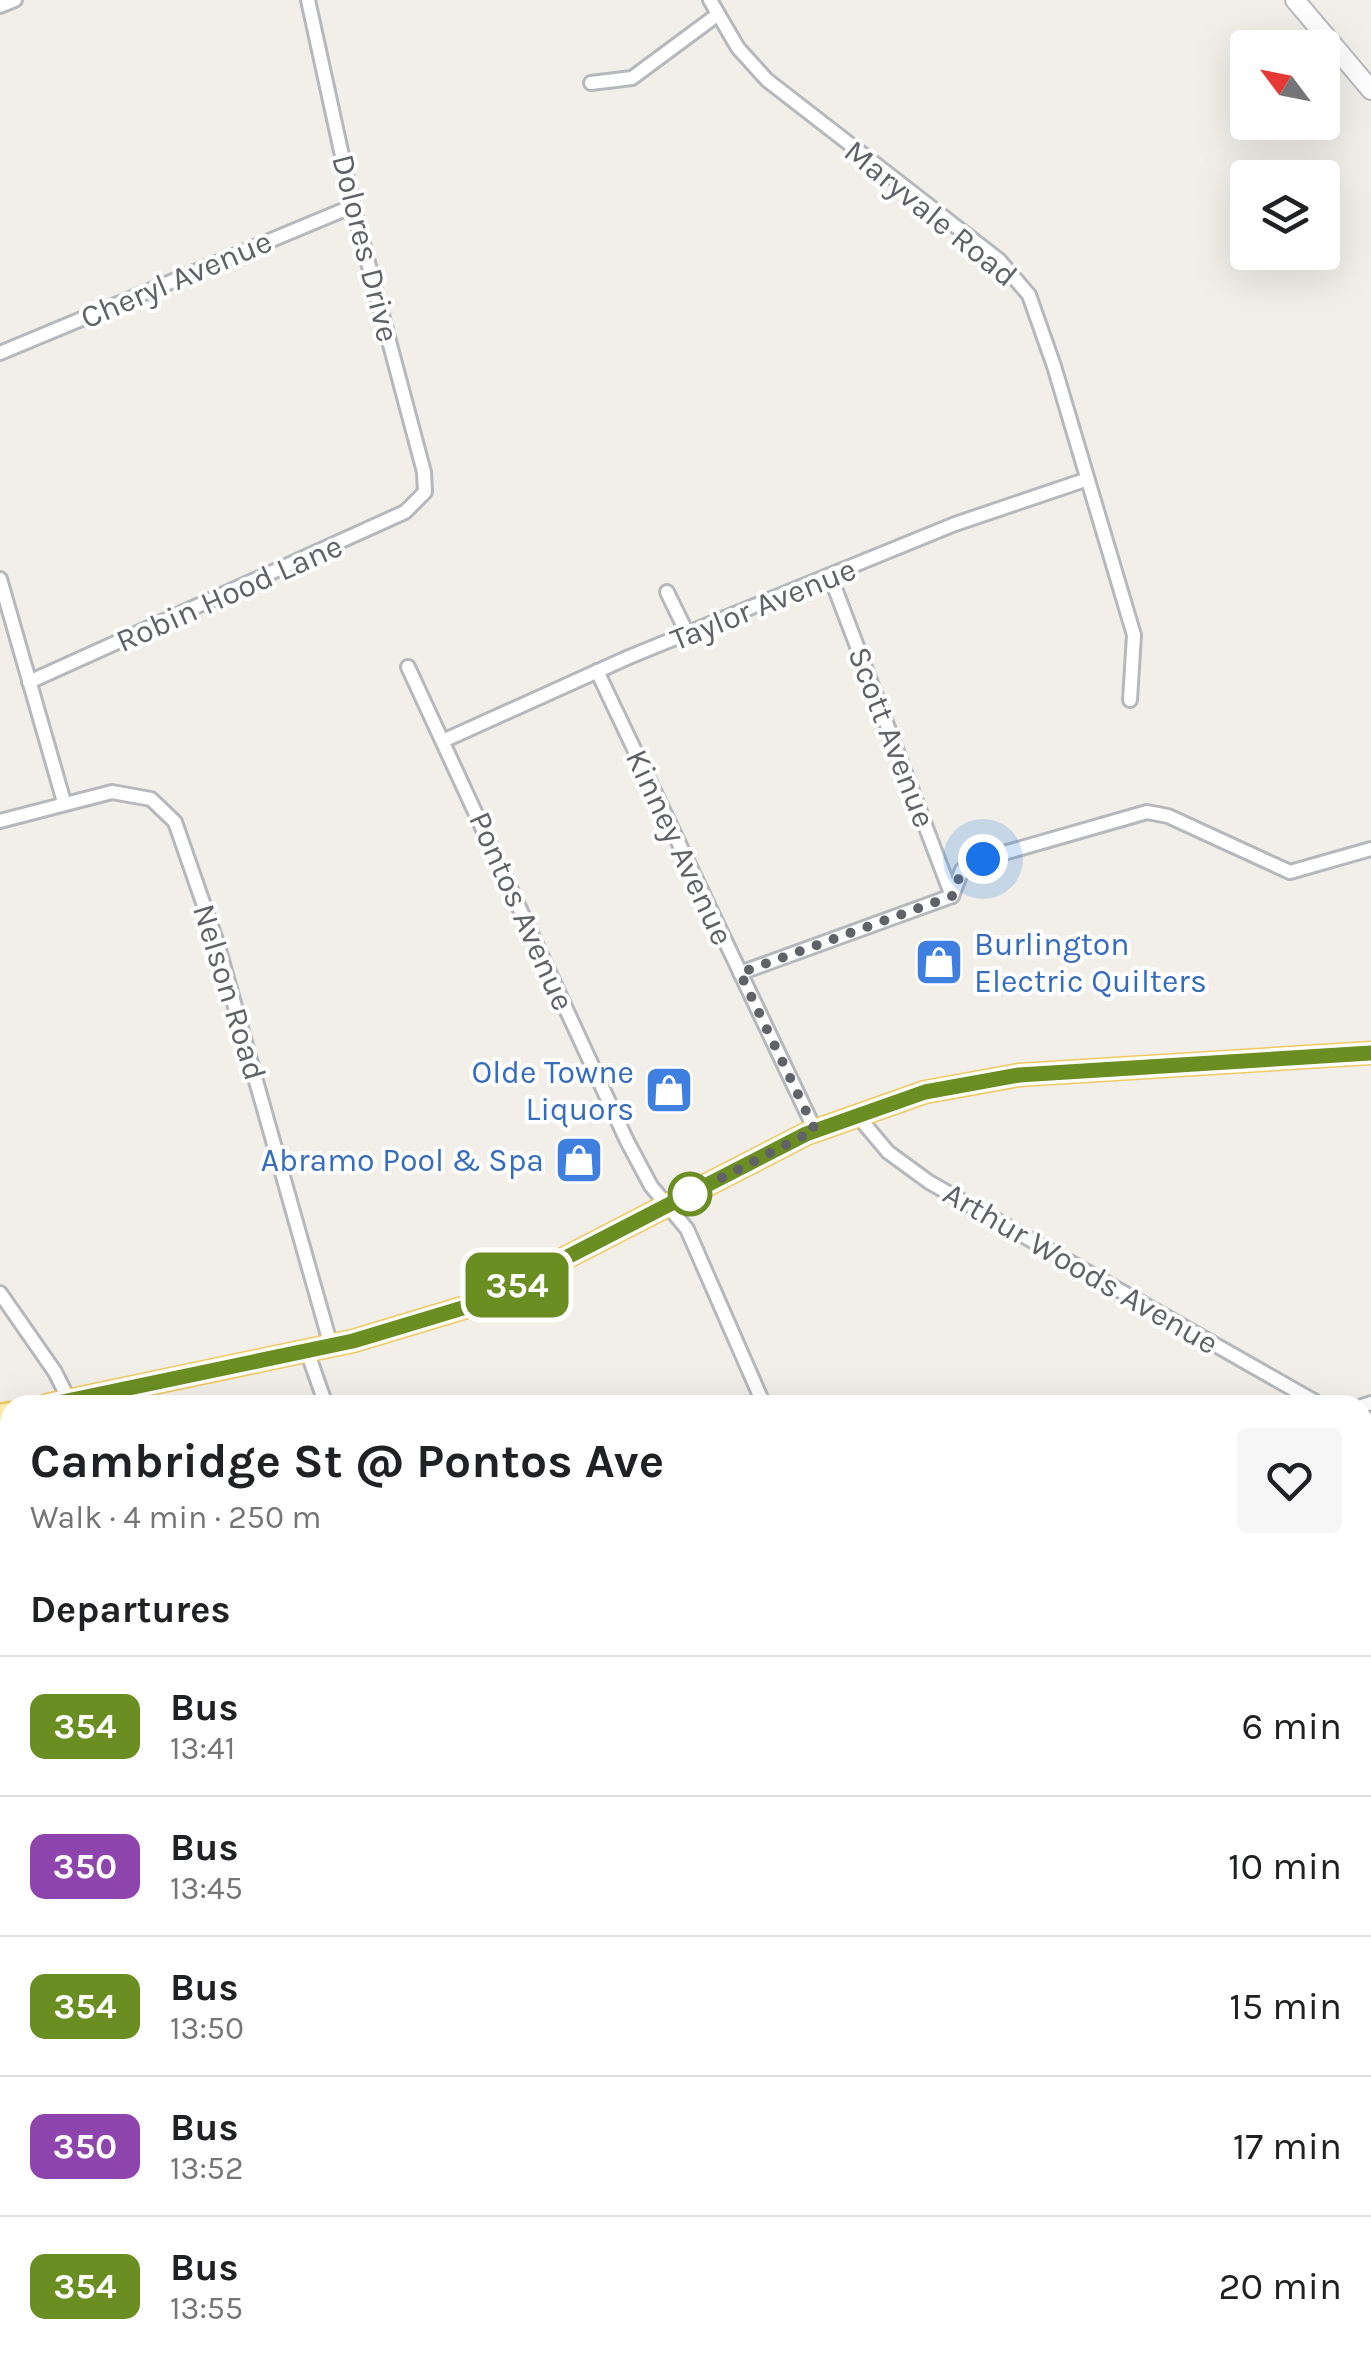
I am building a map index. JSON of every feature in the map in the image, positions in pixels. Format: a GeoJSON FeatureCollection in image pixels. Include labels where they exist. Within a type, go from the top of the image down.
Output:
{"type":"FeatureCollection","features":[{"type":"Feature","properties":{"kind":"main road"},"geometry":{"type":"LineString","coordinates":[[96,1395],[331,1346],[476,1304],[815,1130],[925,1092],[1019,1075],[1371,1053]]}},
{"type":"Feature","properties":{"kind":"street"},"geometry":{"type":"LineString","coordinates":[[0,6],[14,0]]}},
{"type":"Feature","properties":{"kind":"street","name":"Dolores Drive"},"geometry":{"type":"LineString","coordinates":[[308,0],[353,206],[424,472],[424,495]]}},
{"type":"Feature","properties":{"kind":"street","name":"Maryvale Road"},"geometry":{"type":"LineString","coordinates":[[710,0],[738,48],[767,80],[999,260],[1020,282],[1040,321],[1134,635],[1130,700]]}},
{"type":"Feature","properties":{"kind":"street"},"geometry":{"type":"LineString","coordinates":[[1296,0],[1371,90]]}},
{"type":"Feature","properties":{"kind":"street"},"geometry":{"type":"LineString","coordinates":[[590,83],[632,78],[717,15]]}},
{"type":"Feature","properties":{"kind":"street","name":"Cheryl Avenue"},"geometry":{"type":"LineString","coordinates":[[0,353],[353,206]]}},
{"type":"Feature","properties":{"kind":"street","name":"Taylor Avenue"},"geometry":{"type":"LineString","coordinates":[[445,740],[597,671],[974,516],[1086,480]]}},
{"type":"Feature","properties":{"kind":"street","name":"Robin Hood Lane"},"geometry":{"type":"LineString","coordinates":[[29,682],[404,512],[424,495]]}},
{"type":"Feature","properties":{"kind":"street","name":"Scott Avenue"},"geometry":{"type":"LineString","coordinates":[[831,578],[952,896]]}},
{"type":"Feature","properties":{"kind":"street"},"geometry":{"type":"LineString","coordinates":[[0,579],[64,802]]}},
{"type":"Feature","properties":{"kind":"street"},"geometry":{"type":"LineString","coordinates":[[667,592],[687,633]]}},
{"type":"Feature","properties":{"kind":"street","name":"Pontos Avenue"},"geometry":{"type":"LineString","coordinates":[[408,667],[627,1141],[649,1183],[689,1233],[760,1395]]}},
{"type":"Feature","properties":{"kind":"street","name":"Kinney Avenue"},"geometry":{"type":"LineString","coordinates":[[597,671],[815,1130]]}},
{"type":"Feature","properties":{"kind":"street","name":"Nelson Road"},"geometry":{"type":"LineString","coordinates":[[0,821],[104,792],[137,793],[163,807],[179,831],[280,1158],[331,1346]]}},
{"type":"Feature","properties":{"kind":"street"},"geometry":{"type":"LineString","coordinates":[[740,973],[952,896],[962,870],[983,859],[1147,812],[1168,816],[1290,872],[1371,849]]}},
{"type":"Feature","properties":{"kind":"street","name":"Arthur Woods Avenue"},"geometry":{"type":"LineString","coordinates":[[856,1114],[888,1152],[929,1182],[1303,1395]]}},
{"type":"Feature","properties":{"kind":"street"},"geometry":{"type":"LineString","coordinates":[[0,1293],[54,1372],[57,1395]]}},
{"type":"Feature","properties":{"kind":"street"},"geometry":{"type":"LineString","coordinates":[[307,1350],[323,1395]]}},
{"type":"Feature","properties":{"kind":"bus line","name":"354"},"geometry":{"type":"LineString","coordinates":[[96,1395],[353,1341],[476,1304],[806,1134],[925,1092],[1019,1075],[1371,1053]]}},
{"type":"Feature","properties":{"kind":"place","name":"Burlington Electric Quilters"},"geometry":{"type":"Point","coordinates":[939,962]}},
{"type":"Feature","properties":{"kind":"place","name":"Olde Towne Liquors"},"geometry":{"type":"Point","coordinates":[669,1090]}},
{"type":"Feature","properties":{"kind":"place","name":"Abramo Pool & Spa"},"geometry":{"type":"Point","coordinates":[579,1160]}},
{"type":"Feature","properties":{"kind":"route"},"geometry":{"type":"LineString","coordinates":[[690,1194],[815,1130],[740,973],[952,896],[962,870],[983,859]]}}]}
